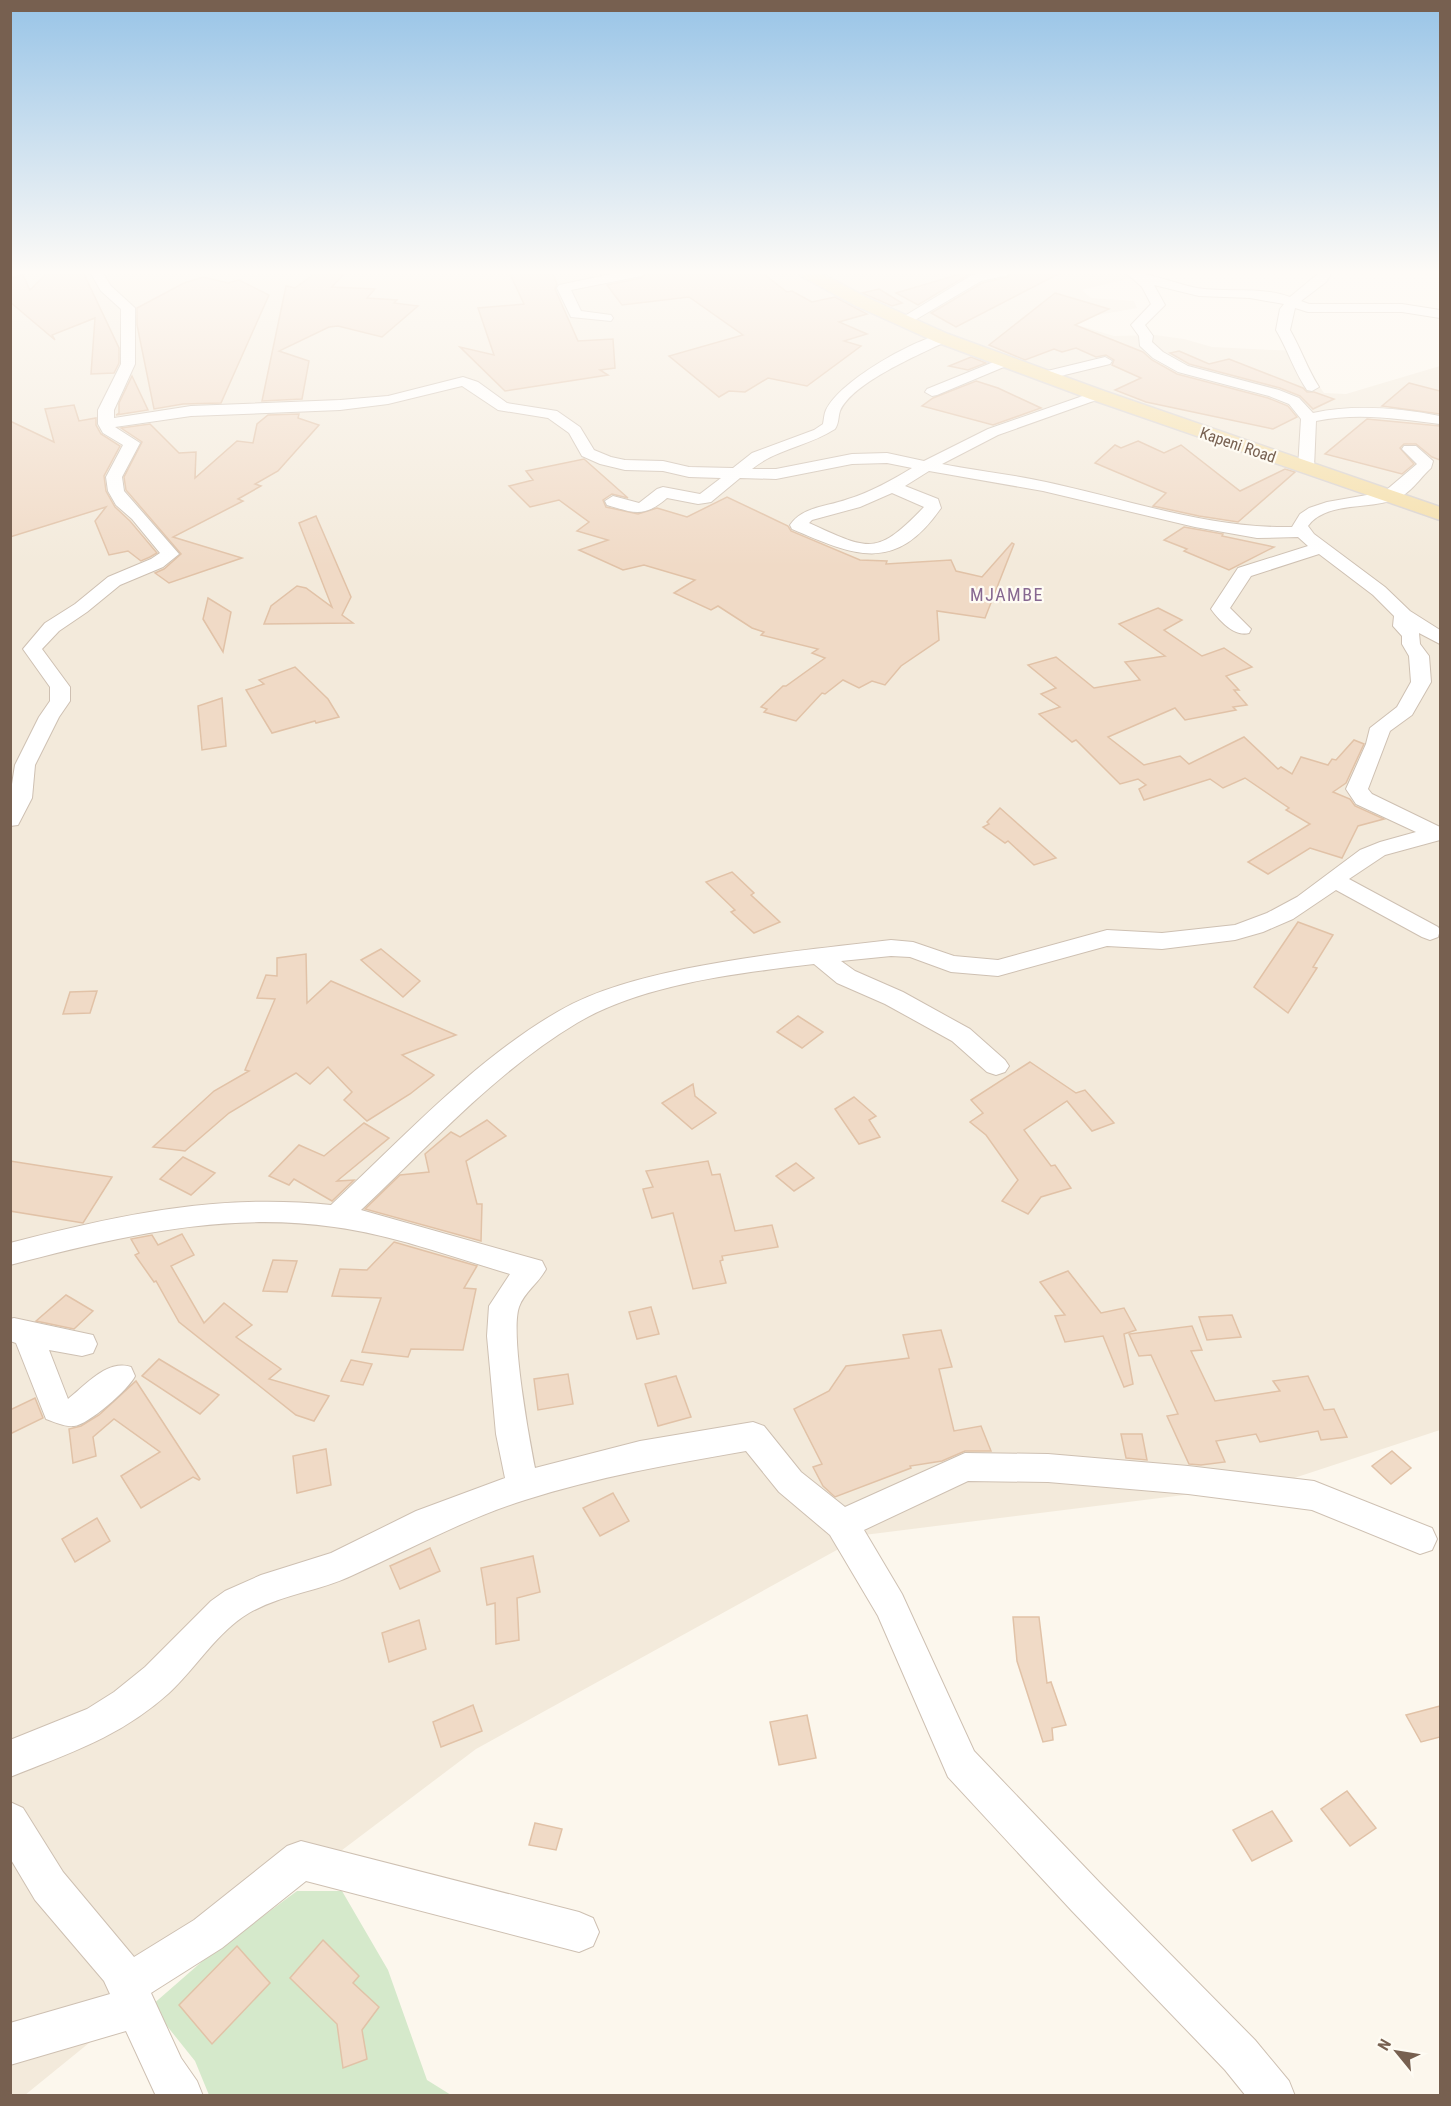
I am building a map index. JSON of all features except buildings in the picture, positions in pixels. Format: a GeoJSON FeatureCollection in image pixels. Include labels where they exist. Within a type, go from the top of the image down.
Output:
{"type":"FeatureCollection","features":[{"type":"Feature","properties":{"kind":"main road","name":"Kapeni Road"},"geometry":{"type":"LineString","coordinates":[[1028,370],[1440,514]]}},
{"type":"Feature","properties":{"kind":"street"},"geometry":{"type":"LineString","coordinates":[[10,819],[21,798],[18,766],[60,701],[60,687],[32,649],[59,621],[81,608],[114,581],[170,554],[138,515],[122,501],[116,490],[114,477],[132,443],[108,430],[106,410],[125,370]]}},
{"type":"Feature","properties":{"kind":"street"},"geometry":{"type":"LineString","coordinates":[[613,501],[639,509],[645,508],[663,492],[698,499],[705,498],[758,456],[819,433],[830,426],[834,409],[878,370]]}},
{"type":"Feature","properties":{"kind":"street"},"geometry":{"type":"LineString","coordinates":[[932,392],[986,370]]}},
{"type":"Feature","properties":{"kind":"street"},"geometry":{"type":"LineString","coordinates":[[1044,376],[1067,370]]}},
{"type":"Feature","properties":{"kind":"street"},"geometry":{"type":"LineString","coordinates":[[1188,370],[1274,393],[1294,401],[1309,418],[1306,468]]}},
{"type":"Feature","properties":{"kind":"street"},"geometry":{"type":"LineString","coordinates":[[1302,370],[1312,387]]}},
{"type":"Feature","properties":{"kind":"street"},"geometry":{"type":"LineString","coordinates":[[106,424],[191,411],[340,405],[388,400],[464,381],[503,407],[552,414],[575,430],[588,453],[606,461],[625,465],[663,466],[689,472],[781,473],[833,462],[868,458],[899,460],[1070,492],[1195,522],[1257,533],[1302,532]]}},
{"type":"Feature","properties":{"kind":"street"},"geometry":{"type":"LineString","coordinates":[[892,487],[932,504],[933,508],[896,543],[871,551],[849,546],[798,525],[806,516],[854,502],[892,487],[926,466],[1020,421],[1097,395]]}},
{"type":"Feature","properties":{"kind":"street"},"geometry":{"type":"LineString","coordinates":[[1309,418],[1323,414],[1371,411],[1440,420]]}},
{"type":"Feature","properties":{"kind":"street"},"geometry":{"type":"LineString","coordinates":[[1410,449],[1425,461],[1425,465],[1390,496],[1323,509],[1305,518],[1300,526],[1302,532],[1379,591],[1403,615],[1440,638]]}},
{"type":"Feature","properties":{"kind":"street"},"geometry":{"type":"LineString","coordinates":[[1242,629],[1220,609],[1244,572],[1321,548]]}},
{"type":"Feature","properties":{"kind":"street"},"geometry":{"type":"LineString","coordinates":[[1403,615],[1402,626],[1411,635],[1411,644],[1419,656],[1421,681],[1405,711],[1380,728],[1373,752],[1363,770],[1357,789],[1364,799],[1439,833]]}},
{"type":"Feature","properties":{"kind":"street"},"geometry":{"type":"LineString","coordinates":[[337,1216],[496,1066],[568,1016],[619,994],[656,983],[747,964],[818,955],[891,948],[909,949],[951,964],[998,968],[1107,938],[1123,937],[1165,941],[1245,930],[1297,906],[1371,854],[1401,841],[1439,833]]}},
{"type":"Feature","properties":{"kind":"street"},"geometry":{"type":"LineString","coordinates":[[1334,880],[1430,932]]}},
{"type":"Feature","properties":{"kind":"street"},"geometry":{"type":"LineString","coordinates":[[818,955],[846,977],[894,998],[961,1035],[996,1066]]}},
{"type":"Feature","properties":{"kind":"street"},"geometry":{"type":"LineString","coordinates":[[10,1254],[91,1233],[181,1216],[227,1211],[309,1212],[378,1225],[532,1269],[514,1288],[504,1306],[502,1336],[512,1434],[522,1486]]}},
{"type":"Feature","properties":{"kind":"street"},"geometry":{"type":"LineString","coordinates":[[19,1331],[82,1344]]}},
{"type":"Feature","properties":{"kind":"street"},"geometry":{"type":"LineString","coordinates":[[19,1331],[57,1410],[73,1413],[120,1376]]}},
{"type":"Feature","properties":{"kind":"street"},"geometry":{"type":"LineString","coordinates":[[10,1759],[100,1722],[135,1699],[158,1679],[205,1628],[237,1602],[287,1581],[338,1566],[428,1522],[522,1486],[640,1455],[753,1436],[790,1482],[842,1524],[890,1605],[961,1764],[1086,1897],[1240,2055],[1274,2096]]}},
{"type":"Feature","properties":{"kind":"street"},"geometry":{"type":"LineString","coordinates":[[842,1524],[965,1467],[1048,1468],[1188,1480],[1314,1496],[1420,1539]]}},
{"type":"Feature","properties":{"kind":"street"},"geometry":{"type":"LineString","coordinates":[[10,1821],[49,1886],[118,1967],[166,2073],[182,2096]]}},
{"type":"Feature","properties":{"kind":"street"},"geometry":{"type":"LineString","coordinates":[[10,2044],[131,1996],[302,1860],[579,1932]]}},
{"type":"Feature","properties":{"kind":"shaded area"},"geometry":{"type":"Polygon","coordinates":[[[11,370],[1308,370],[1324,393],[1346,394],[1426,370],[1440,370],[1440,1430],[1279,1483],[864,1535],[476,1749],[121,2017],[25,2095],[11,2096],[11,370]]]}},
{"type":"Feature","properties":{"kind":"green space"},"geometry":{"type":"Polygon","coordinates":[[[297,1891],[342,1891],[388,1970],[427,2080],[451,2095],[209,2095],[195,2061],[151,2006],[206,1958],[297,1891]]]}},
{"type":"Feature","properties":{"kind":"district","name":"MJAMBE"},"geometry":{"type":"Point","coordinates":[1007,594]}}]}
